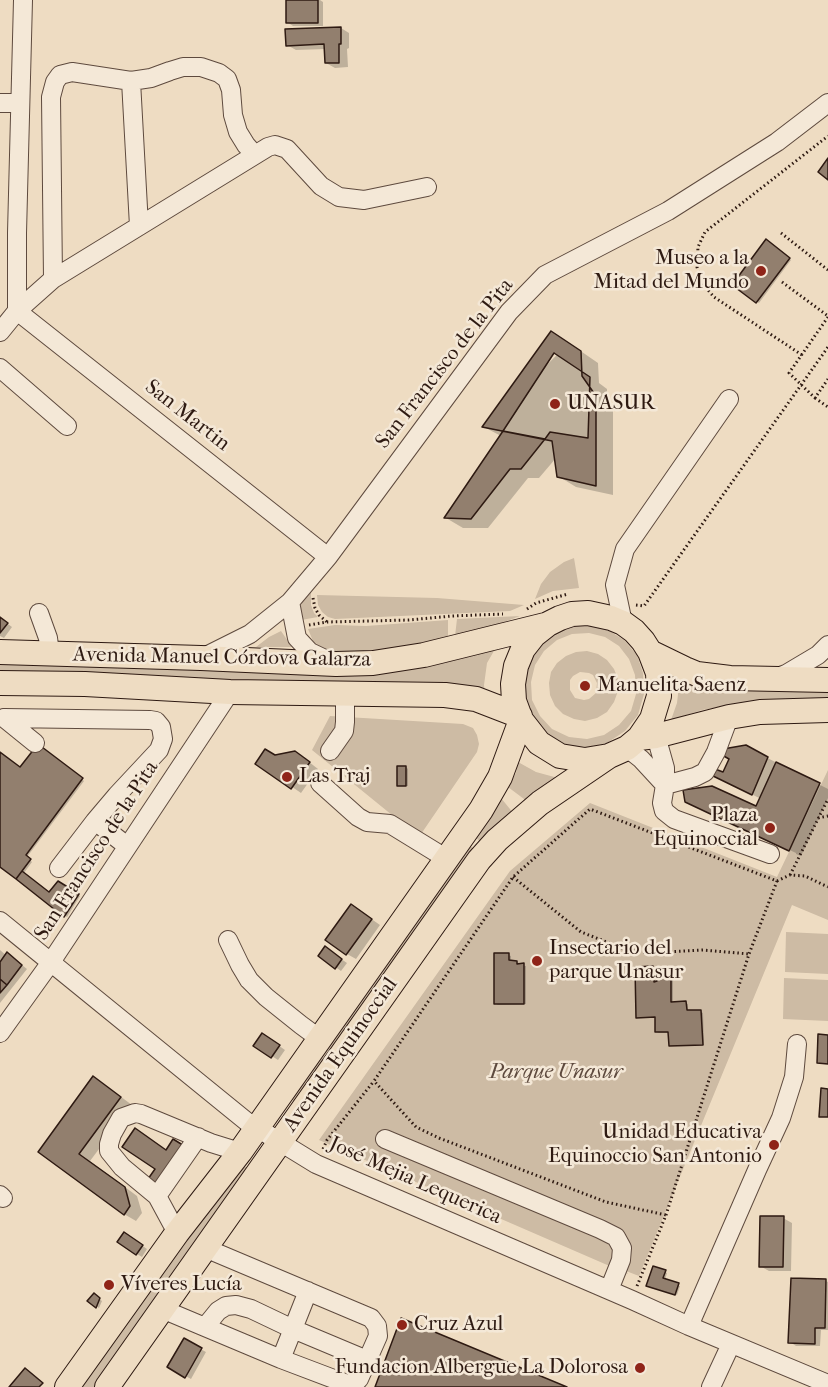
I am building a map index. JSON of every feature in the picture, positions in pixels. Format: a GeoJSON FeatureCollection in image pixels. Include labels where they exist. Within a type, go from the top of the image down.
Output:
{"type":"FeatureCollection","features":[{"type":"Feature","properties":{"kind":"main road"},"geometry":{"type":"LineString","coordinates":[[633,744],[652,719],[659,696],[658,674],[650,652],[639,636],[623,623],[588,613],[572,614],[560,618],[534,635],[523,649],[516,666],[513,684],[514,701],[521,718],[539,743],[560,756],[585,760],[729,717],[760,712],[828,710]]}},
{"type":"Feature","properties":{"kind":"main road","name":"Avenida Manuel Córdova Galarza"},"geometry":{"type":"LineString","coordinates":[[1,651],[336,664],[373,663],[424,655],[548,624]]}},
{"type":"Feature","properties":{"kind":"main road"},"geometry":{"type":"LineString","coordinates":[[650,652],[697,674],[730,678],[828,680]]}},
{"type":"Feature","properties":{"kind":"main road","name":"Avenida Manuel Córdova Galarza"},"geometry":{"type":"LineString","coordinates":[[0,683],[85,684],[230,692],[445,695],[476,699],[521,718]]}},
{"type":"Feature","properties":{"kind":"main road","name":"Avenida Equinoccial"},"geometry":{"type":"LineString","coordinates":[[67,1387],[177,1233],[240,1152],[481,810],[500,777],[521,718]]}},
{"type":"Feature","properties":{"kind":"main road","name":"Avenida Equinoccial"},"geometry":{"type":"LineString","coordinates":[[107,1387],[479,860],[497,840],[540,802],[633,744]]}},
{"type":"Feature","properties":{"kind":"street"},"geometry":{"type":"LineString","coordinates":[[17,310],[8,233],[20,103],[23,0]]}},
{"type":"Feature","properties":{"kind":"street"},"geometry":{"type":"LineString","coordinates":[[53,279],[51,97],[55,82],[60,75],[72,72],[130,81],[151,78],[183,67],[201,67],[219,73],[227,79],[231,90],[233,115],[238,132],[254,154]]}},
{"type":"Feature","properties":{"kind":"street"},"geometry":{"type":"LineString","coordinates":[[130,81],[139,226]]}},
{"type":"Feature","properties":{"kind":"street"},"geometry":{"type":"LineString","coordinates":[[0,103],[20,103]]}},
{"type":"Feature","properties":{"kind":"street","name":"San Francisco de la Pita"},"geometry":{"type":"LineString","coordinates":[[201,658],[250,634],[290,602],[328,557],[509,312],[545,275],[668,211],[777,142],[828,103]]}},
{"type":"Feature","properties":{"kind":"street"},"geometry":{"type":"LineString","coordinates":[[0,332],[17,310],[53,279],[268,147],[287,149],[321,186],[339,197],[364,200],[427,187]]}},
{"type":"Feature","properties":{"kind":"street","name":"San Martin"},"geometry":{"type":"LineString","coordinates":[[17,310],[328,557]]}},
{"type":"Feature","properties":{"kind":"street"},"geometry":{"type":"LineString","coordinates":[[0,368],[67,426]]}},
{"type":"Feature","properties":{"kind":"street"},"geometry":{"type":"LineString","coordinates":[[623,623],[615,585],[625,549],[729,399]]}},
{"type":"Feature","properties":{"kind":"street"},"geometry":{"type":"LineString","coordinates":[[290,602],[297,638],[310,652],[336,664]]}},
{"type":"Feature","properties":{"kind":"street"},"geometry":{"type":"LineString","coordinates":[[39,613],[48,638],[50,654]]}},
{"type":"Feature","properties":{"kind":"street"},"geometry":{"type":"LineString","coordinates":[[773,678],[786,674],[828,645]]}},
{"type":"Feature","properties":{"kind":"street","name":"San Francisco de la Pita"},"geometry":{"type":"LineString","coordinates":[[0,1033],[51,962],[230,692]]}},
{"type":"Feature","properties":{"kind":"street"},"geometry":{"type":"LineString","coordinates":[[330,751],[344,731],[345,694]]}},
{"type":"Feature","properties":{"kind":"street"},"geometry":{"type":"LineString","coordinates":[[665,785],[705,772],[716,752],[729,717]]}},
{"type":"Feature","properties":{"kind":"street"},"geometry":{"type":"LineString","coordinates":[[35,743],[4,718],[150,720],[156,721],[161,728],[163,739],[159,750],[117,795],[58,868]]}},
{"type":"Feature","properties":{"kind":"street"},"geometry":{"type":"LineString","coordinates":[[633,744],[641,759],[665,785]]}},
{"type":"Feature","properties":{"kind":"street"},"geometry":{"type":"LineString","coordinates":[[633,744],[665,768],[662,803],[664,811],[674,819],[770,854]]}},
{"type":"Feature","properties":{"kind":"street"},"geometry":{"type":"LineString","coordinates":[[320,783],[358,817],[367,822],[390,824],[447,859]]}},
{"type":"Feature","properties":{"kind":"street"},"geometry":{"type":"LineString","coordinates":[[95,821],[128,846]]}},
{"type":"Feature","properties":{"kind":"street","name":"José Mejia Lequerica"},"geometry":{"type":"LineString","coordinates":[[0,921],[241,1117],[316,1164],[828,1384]]}},
{"type":"Feature","properties":{"kind":"street"},"geometry":{"type":"LineString","coordinates":[[228,940],[249,980],[266,997],[320,1039]]}},
{"type":"Feature","properties":{"kind":"street"},"geometry":{"type":"LineString","coordinates":[[689,1326],[781,1118],[794,1077],[797,1044]]}},
{"type":"Feature","properties":{"kind":"street"},"geometry":{"type":"LineString","coordinates":[[177,1233],[157,1196],[122,1167],[109,1151],[112,1134],[122,1118],[135,1113],[240,1152]]}},
{"type":"Feature","properties":{"kind":"street"},"geometry":{"type":"LineString","coordinates":[[157,1196],[198,1137]]}},
{"type":"Feature","properties":{"kind":"street"},"geometry":{"type":"LineString","coordinates":[[385,1139],[616,1237],[622,1248],[621,1260],[609,1290]]}},
{"type":"Feature","properties":{"kind":"street"},"geometry":{"type":"LineString","coordinates":[[162,1309],[347,1384],[359,1379],[378,1336],[377,1326],[371,1318],[205,1248]]}},
{"type":"Feature","properties":{"kind":"street"},"geometry":{"type":"LineString","coordinates":[[281,1359],[308,1292]]}},
{"type":"Feature","properties":{"kind":"street"},"geometry":{"type":"LineString","coordinates":[[205,1327],[218,1311],[226,1306],[236,1305],[251,1309],[368,1360]]}},
{"type":"Feature","properties":{"kind":"street"},"geometry":{"type":"LineString","coordinates":[[711,1387],[731,1344]]}},
{"type":"Feature","properties":{"kind":"path"},"geometry":{"type":"LineString","coordinates":[[802,355],[714,297],[701,282],[697,267],[698,247],[705,232],[828,136]]}},
{"type":"Feature","properties":{"kind":"path"},"geometry":{"type":"LineString","coordinates":[[781,233],[828,270]]}},
{"type":"Feature","properties":{"kind":"path"},"geometry":{"type":"LineString","coordinates":[[782,282],[828,316],[789,373],[828,407]]}},
{"type":"Feature","properties":{"kind":"path"},"geometry":{"type":"LineString","coordinates":[[617,598],[644,606],[828,347]]}},
{"type":"Feature","properties":{"kind":"path"},"geometry":{"type":"LineString","coordinates":[[816,398],[828,379]]}},
{"type":"Feature","properties":{"kind":"path"},"geometry":{"type":"LineString","coordinates":[[522,612],[536,603],[573,593]]}},
{"type":"Feature","properties":{"kind":"path"},"geometry":{"type":"LineString","coordinates":[[305,626],[327,622],[504,614]]}},
{"type":"Feature","properties":{"kind":"path"},"geometry":{"type":"LineString","coordinates":[[790,875],[828,799]]}},
{"type":"Feature","properties":{"kind":"path"},"geometry":{"type":"LineString","coordinates":[[316,1164],[326,1142],[374,1081],[513,877],[590,809],[777,882]]}},
{"type":"Feature","properties":{"kind":"path"},"geometry":{"type":"LineString","coordinates":[[818,818],[828,816]]}},
{"type":"Feature","properties":{"kind":"path"},"geometry":{"type":"LineString","coordinates":[[632,1300],[666,1215],[749,954],[777,882],[790,875],[805,876],[828,887]]}},
{"type":"Feature","properties":{"kind":"path"},"geometry":{"type":"LineString","coordinates":[[513,877],[580,932],[622,948],[649,953],[703,950],[749,954]]}},
{"type":"Feature","properties":{"kind":"path"},"geometry":{"type":"LineString","coordinates":[[374,1081],[416,1127],[439,1138],[606,1202],[666,1215]]}},
{"type":"Feature","properties":{"kind":"green space"},"geometry":{"type":"Polygon","coordinates":[[[574,558],[579,588],[553,591],[535,599],[541,584],[550,572],[574,558]]]}},
{"type":"Feature","properties":{"kind":"green space"},"geometry":{"type":"Polygon","coordinates":[[[311,589],[311,605],[318,617],[301,620],[300,608],[303,599],[311,589]]]}},
{"type":"Feature","properties":{"kind":"green space"},"geometry":{"type":"Polygon","coordinates":[[[317,595],[437,598],[524,605],[510,611],[335,619],[322,612],[318,605],[317,595]]]}},
{"type":"Feature","properties":{"kind":"green space"},"geometry":{"type":"Polygon","coordinates":[[[520,616],[483,630],[455,636],[457,619],[520,616]]]}},
{"type":"Feature","properties":{"kind":"green space"},"geometry":{"type":"Polygon","coordinates":[[[448,620],[448,639],[423,645],[372,651],[330,653],[319,648],[308,629],[335,625],[366,626],[448,620]]]}},
{"type":"Feature","properties":{"kind":"green space"},"geometry":{"type":"Polygon","coordinates":[[[589,625],[608,630],[624,640],[637,655],[643,673],[644,694],[638,715],[625,731],[607,743],[587,747],[566,745],[548,736],[533,721],[525,702],[523,681],[527,662],[538,646],[552,633],[570,626],[589,625]],[[589,633],[572,634],[557,640],[544,651],[535,665],[531,682],[532,700],[540,716],[552,729],[569,737],[587,739],[604,735],[619,725],[631,711],[636,694],[635,675],[629,659],[619,646],[605,637],[589,633]]]}},
{"type":"Feature","properties":{"kind":"green space"},"geometry":{"type":"Polygon","coordinates":[[[281,631],[292,647],[256,647],[269,637],[281,631]]]}},
{"type":"Feature","properties":{"kind":"green space"},"geometry":{"type":"Polygon","coordinates":[[[498,644],[487,663],[485,694],[0,673],[0,660],[168,664],[498,644]]]}},
{"type":"Feature","properties":{"kind":"green space"},"geometry":{"type":"Polygon","coordinates":[[[587,651],[598,654],[607,660],[618,679],[618,691],[607,712],[585,721],[563,714],[555,706],[550,695],[551,672],[557,663],[576,652],[587,651]],[[580,672],[570,680],[570,690],[575,698],[589,699],[596,693],[597,683],[593,675],[580,672]]]}},
{"type":"Feature","properties":{"kind":"green space"},"geometry":{"type":"Polygon","coordinates":[[[680,677],[828,691],[828,698],[761,700],[702,710],[671,720],[677,703],[680,677]]]}},
{"type":"Feature","properties":{"kind":"green space"},"geometry":{"type":"Polygon","coordinates":[[[330,716],[463,724],[473,728],[479,744],[477,752],[419,837],[312,750],[330,716]]]}},
{"type":"Feature","properties":{"kind":"green space"},"geometry":{"type":"Polygon","coordinates":[[[518,762],[536,772],[558,778],[528,802],[508,787],[516,773],[518,762]]]}},
{"type":"Feature","properties":{"kind":"green space","name":"Parque Unasur"},"geometry":{"type":"Polygon","coordinates":[[[828,770],[828,920],[792,905],[639,1276],[626,1271],[628,1274],[319,1140],[510,871],[590,803],[777,877],[828,770]]]}},
{"type":"Feature","properties":{"kind":"green space"},"geometry":{"type":"Polygon","coordinates":[[[501,798],[514,814],[483,844],[474,836],[501,798]]]}},
{"type":"Feature","properties":{"kind":"green space"},"geometry":{"type":"Polygon","coordinates":[[[468,844],[476,851],[297,1104],[290,1098],[468,844]]]}},
{"type":"Feature","properties":{"kind":"green space"},"geometry":{"type":"Polygon","coordinates":[[[786,932],[828,934],[828,974],[785,972],[786,932]]]}},
{"type":"Feature","properties":{"kind":"green space"},"geometry":{"type":"Polygon","coordinates":[[[784,978],[828,980],[828,1021],[783,1019],[784,978]]]}},
{"type":"Feature","properties":{"kind":"green space"},"geometry":{"type":"Polygon","coordinates":[[[242,1164],[249,1170],[95,1387],[81,1387],[242,1164]]]}},
{"type":"Feature","properties":{"kind":"building"},"geometry":{"type":"Polygon","coordinates":[[[286,0],[318,0],[318,23],[286,23],[286,0]]]}},
{"type":"Feature","properties":{"kind":"building"},"geometry":{"type":"Polygon","coordinates":[[[341,27],[339,63],[325,63],[324,44],[286,46],[285,29],[341,27]]]}},
{"type":"Feature","properties":{"kind":"building"},"geometry":{"type":"Polygon","coordinates":[[[828,158],[828,180],[818,172],[828,158]]]}},
{"type":"Feature","properties":{"kind":"building","name":"Museo a la Mitad del Mundo"},"geometry":{"type":"Polygon","coordinates":[[[766,239],[790,258],[756,303],[732,285],[766,239]]]}},
{"type":"Feature","properties":{"kind":"building"},"geometry":{"type":"Polygon","coordinates":[[[551,331],[581,351],[582,376],[596,396],[596,486],[557,477],[552,441],[482,427],[551,331]]]}},
{"type":"Feature","properties":{"kind":"building","name":"UNASUR"},"geometry":{"type":"Polygon","coordinates":[[[554,353],[590,377],[588,438],[550,432],[545,439],[503,431],[554,353]]]}},
{"type":"Feature","properties":{"kind":"building","name":"UNASUR"},"geometry":{"type":"Polygon","coordinates":[[[503,431],[545,439],[521,469],[510,469],[471,519],[444,518],[503,431]]]}},
{"type":"Feature","properties":{"kind":"building"},"geometry":{"type":"Polygon","coordinates":[[[0,617],[8,623],[0,633],[0,617]]]}},
{"type":"Feature","properties":{"kind":"building"},"geometry":{"type":"Polygon","coordinates":[[[38,744],[83,778],[26,855],[31,859],[16,879],[0,867],[0,752],[20,767],[38,744]]]}},
{"type":"Feature","properties":{"kind":"building"},"geometry":{"type":"Polygon","coordinates":[[[746,745],[768,757],[752,795],[711,775],[723,749],[746,745]]]}},
{"type":"Feature","properties":{"kind":"building","name":"Las Traj"},"geometry":{"type":"Polygon","coordinates":[[[265,749],[275,755],[295,751],[310,762],[291,789],[255,764],[265,749]]]}},
{"type":"Feature","properties":{"kind":"building"},"geometry":{"type":"Polygon","coordinates":[[[722,755],[729,759],[723,772],[715,769],[722,755]]]}},
{"type":"Feature","properties":{"kind":"building","name":"Plaza Equinoccial"},"geometry":{"type":"Polygon","coordinates":[[[776,762],[820,783],[789,851],[685,802],[683,790],[712,786],[756,806],[776,762]]]}},
{"type":"Feature","properties":{"kind":"building"},"geometry":{"type":"Polygon","coordinates":[[[397,766],[406,766],[406,786],[397,786],[397,766]]]}},
{"type":"Feature","properties":{"kind":"building"},"geometry":{"type":"Polygon","coordinates":[[[22,871],[49,892],[58,881],[79,894],[64,917],[16,879],[22,871]]]}},
{"type":"Feature","properties":{"kind":"building"},"geometry":{"type":"Polygon","coordinates":[[[351,904],[372,919],[346,955],[325,940],[351,904]]]}},
{"type":"Feature","properties":{"kind":"building"},"geometry":{"type":"Polygon","coordinates":[[[325,946],[342,959],[335,969],[318,956],[325,946]]]}},
{"type":"Feature","properties":{"kind":"building"},"geometry":{"type":"Polygon","coordinates":[[[7,952],[22,965],[7,985],[0,979],[0,962],[7,952]]]}},
{"type":"Feature","properties":{"kind":"building"},"geometry":{"type":"Polygon","coordinates":[[[494,953],[509,953],[509,960],[517,961],[517,964],[524,963],[524,1004],[494,1004],[494,953]]]}},
{"type":"Feature","properties":{"kind":"building"},"geometry":{"type":"Polygon","coordinates":[[[653,966],[654,982],[657,981],[657,974],[671,974],[671,1002],[686,1001],[687,1010],[701,1010],[703,1045],[669,1046],[668,1032],[655,1032],[655,1017],[636,1018],[635,967],[653,966]]]}},
{"type":"Feature","properties":{"kind":"building"},"geometry":{"type":"Polygon","coordinates":[[[0,979],[7,985],[0,993],[0,979]]]}},
{"type":"Feature","properties":{"kind":"building"},"geometry":{"type":"Polygon","coordinates":[[[262,1033],[280,1045],[271,1058],[253,1046],[262,1033]]]}},
{"type":"Feature","properties":{"kind":"building"},"geometry":{"type":"Polygon","coordinates":[[[818,1034],[828,1035],[828,1064],[817,1063],[818,1034]]]}},
{"type":"Feature","properties":{"kind":"building"},"geometry":{"type":"Polygon","coordinates":[[[93,1076],[121,1097],[79,1154],[125,1187],[130,1206],[124,1215],[38,1152],[93,1076]]]}},
{"type":"Feature","properties":{"kind":"building"},"geometry":{"type":"Polygon","coordinates":[[[821,1088],[828,1089],[828,1117],[819,1117],[821,1088]]]}},
{"type":"Feature","properties":{"kind":"building"},"geometry":{"type":"Polygon","coordinates":[[[135,1128],[166,1150],[173,1139],[186,1147],[160,1187],[148,1179],[155,1169],[122,1147],[135,1128]]]}},
{"type":"Feature","properties":{"kind":"building"},"geometry":{"type":"Polygon","coordinates":[[[760,1216],[784,1216],[783,1267],[759,1267],[760,1216]]]}},
{"type":"Feature","properties":{"kind":"building"},"geometry":{"type":"Polygon","coordinates":[[[124,1232],[143,1245],[136,1255],[117,1242],[124,1232]]]}},
{"type":"Feature","properties":{"kind":"building"},"geometry":{"type":"Polygon","coordinates":[[[653,1266],[666,1270],[663,1278],[679,1283],[675,1295],[646,1286],[653,1266]]]}},
{"type":"Feature","properties":{"kind":"building"},"geometry":{"type":"Polygon","coordinates":[[[791,1278],[826,1279],[825,1328],[815,1328],[815,1344],[788,1343],[791,1278]]]}},
{"type":"Feature","properties":{"kind":"building"},"geometry":{"type":"Polygon","coordinates":[[[94,1293],[100,1298],[96,1308],[87,1301],[94,1293]]]}},
{"type":"Feature","properties":{"kind":"building"},"geometry":{"type":"Polygon","coordinates":[[[401,1318],[567,1387],[375,1387],[401,1318]]]}},
{"type":"Feature","properties":{"kind":"building"},"geometry":{"type":"Polygon","coordinates":[[[184,1338],[202,1348],[185,1378],[167,1367],[184,1338]]]}},
{"type":"Feature","properties":{"kind":"building"},"geometry":{"type":"Polygon","coordinates":[[[25,1368],[43,1383],[39,1387],[9,1387],[25,1368]]]}},
{"type":"Feature","properties":{"kind":"place","name":"Museo a la Mitad del Mundo"},"geometry":{"type":"Point","coordinates":[761,271]}},
{"type":"Feature","properties":{"kind":"place","name":"UNASUR"},"geometry":{"type":"Point","coordinates":[555,404]}},
{"type":"Feature","properties":{"kind":"place","name":"Manuelita Saenz"},"geometry":{"type":"Point","coordinates":[585,686]}},
{"type":"Feature","properties":{"kind":"place","name":"Las Traj"},"geometry":{"type":"Point","coordinates":[287,777]}},
{"type":"Feature","properties":{"kind":"place","name":"Plaza Equinoccial"},"geometry":{"type":"Point","coordinates":[770,828]}},
{"type":"Feature","properties":{"kind":"place","name":"Insectario del parque Unasur"},"geometry":{"type":"Point","coordinates":[537,961]}},
{"type":"Feature","properties":{"kind":"place","name":"Unidad Educativa Equinoccio San Antonio"},"geometry":{"type":"Point","coordinates":[774,1145]}},
{"type":"Feature","properties":{"kind":"place","name":"Víveres Lucía"},"geometry":{"type":"Point","coordinates":[109,1285]}},
{"type":"Feature","properties":{"kind":"place","name":"Cruz Azul"},"geometry":{"type":"Point","coordinates":[402,1325]}},
{"type":"Feature","properties":{"kind":"place","name":"Fundacion Albergue La Dolorosa"},"geometry":{"type":"Point","coordinates":[640,1368]}}]}
